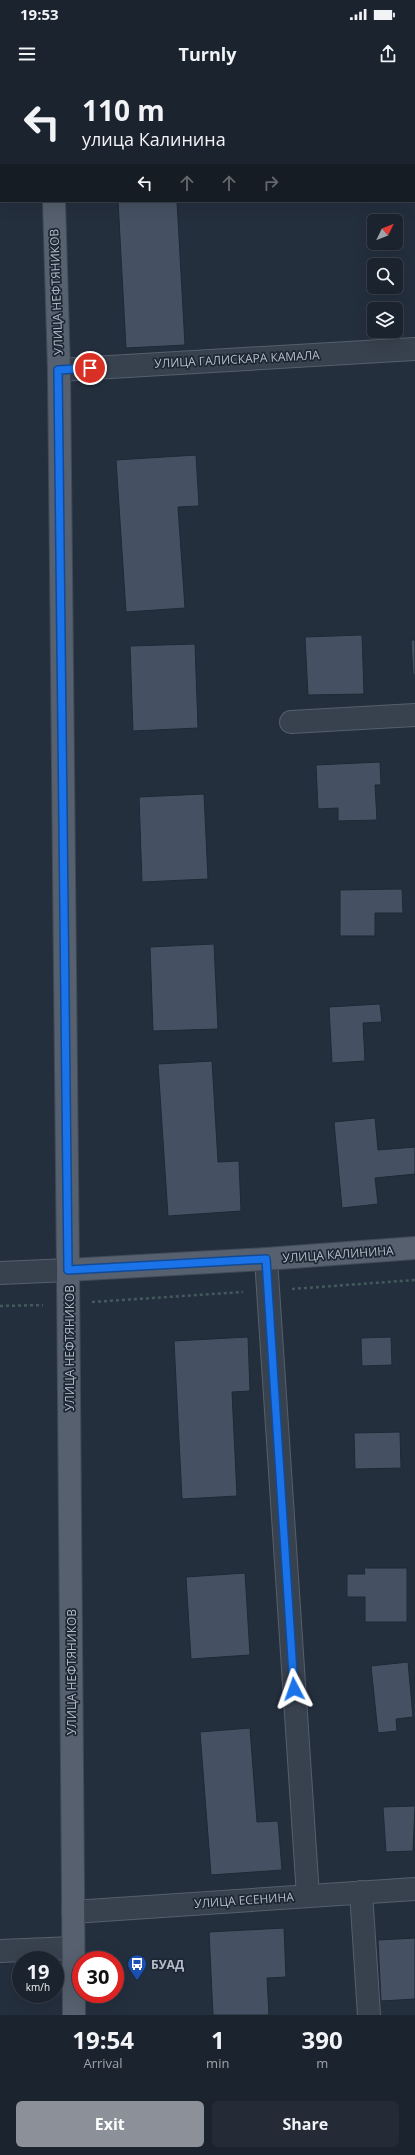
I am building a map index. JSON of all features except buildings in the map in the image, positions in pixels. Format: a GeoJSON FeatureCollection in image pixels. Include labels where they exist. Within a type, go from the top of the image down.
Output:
{"type":"FeatureCollection","features":[{"type":"Feature","properties":{"kind":"main road","name":"УЛИЦА НЕФТЯНИКОВ"},"geometry":{"type":"LineString","coordinates":[[54,202],[58,370],[69,1303],[74,2015]]}},
{"type":"Feature","properties":{"kind":"main road","name":"УЛИЦА КАЛИНИНА"},"geometry":{"type":"LineString","coordinates":[[68,1270],[266,1259],[415,1248]]}},
{"type":"Feature","properties":{"kind":"street","name":"УЛИЦА ГАЛИСКАРА КАМАЛА"},"geometry":{"type":"LineString","coordinates":[[58,370],[415,349]]}},
{"type":"Feature","properties":{"kind":"street"},"geometry":{"type":"LineString","coordinates":[[291,722],[415,715]]}},
{"type":"Feature","properties":{"kind":"street"},"geometry":{"type":"LineString","coordinates":[[266,1259],[308,1896]]}},
{"type":"Feature","properties":{"kind":"street"},"geometry":{"type":"LineString","coordinates":[[4,1269],[68,1270]]}},
{"type":"Feature","properties":{"kind":"street","name":"УЛИЦА ЕСЕНИНА"},"geometry":{"type":"LineString","coordinates":[[73,1912],[415,1889]]}},
{"type":"Feature","properties":{"kind":"street"},"geometry":{"type":"LineString","coordinates":[[361,1892],[369,2015]]}},
{"type":"Feature","properties":{"kind":"street"},"geometry":{"type":"LineString","coordinates":[[0,1951],[73,1948]]}},
{"type":"Feature","properties":{"kind":"path"},"geometry":{"type":"LineString","coordinates":[[0,1306],[69,1303],[415,1280]]}},
{"type":"Feature","properties":{"kind":"place","name":"БУАД"},"geometry":{"type":"Point","coordinates":[137,1981]}},
{"type":"Feature","properties":{"kind":"route"},"geometry":{"type":"LineString","coordinates":[[90,368],[58,370],[68,1270],[266,1259],[294,1689]]}}]}
